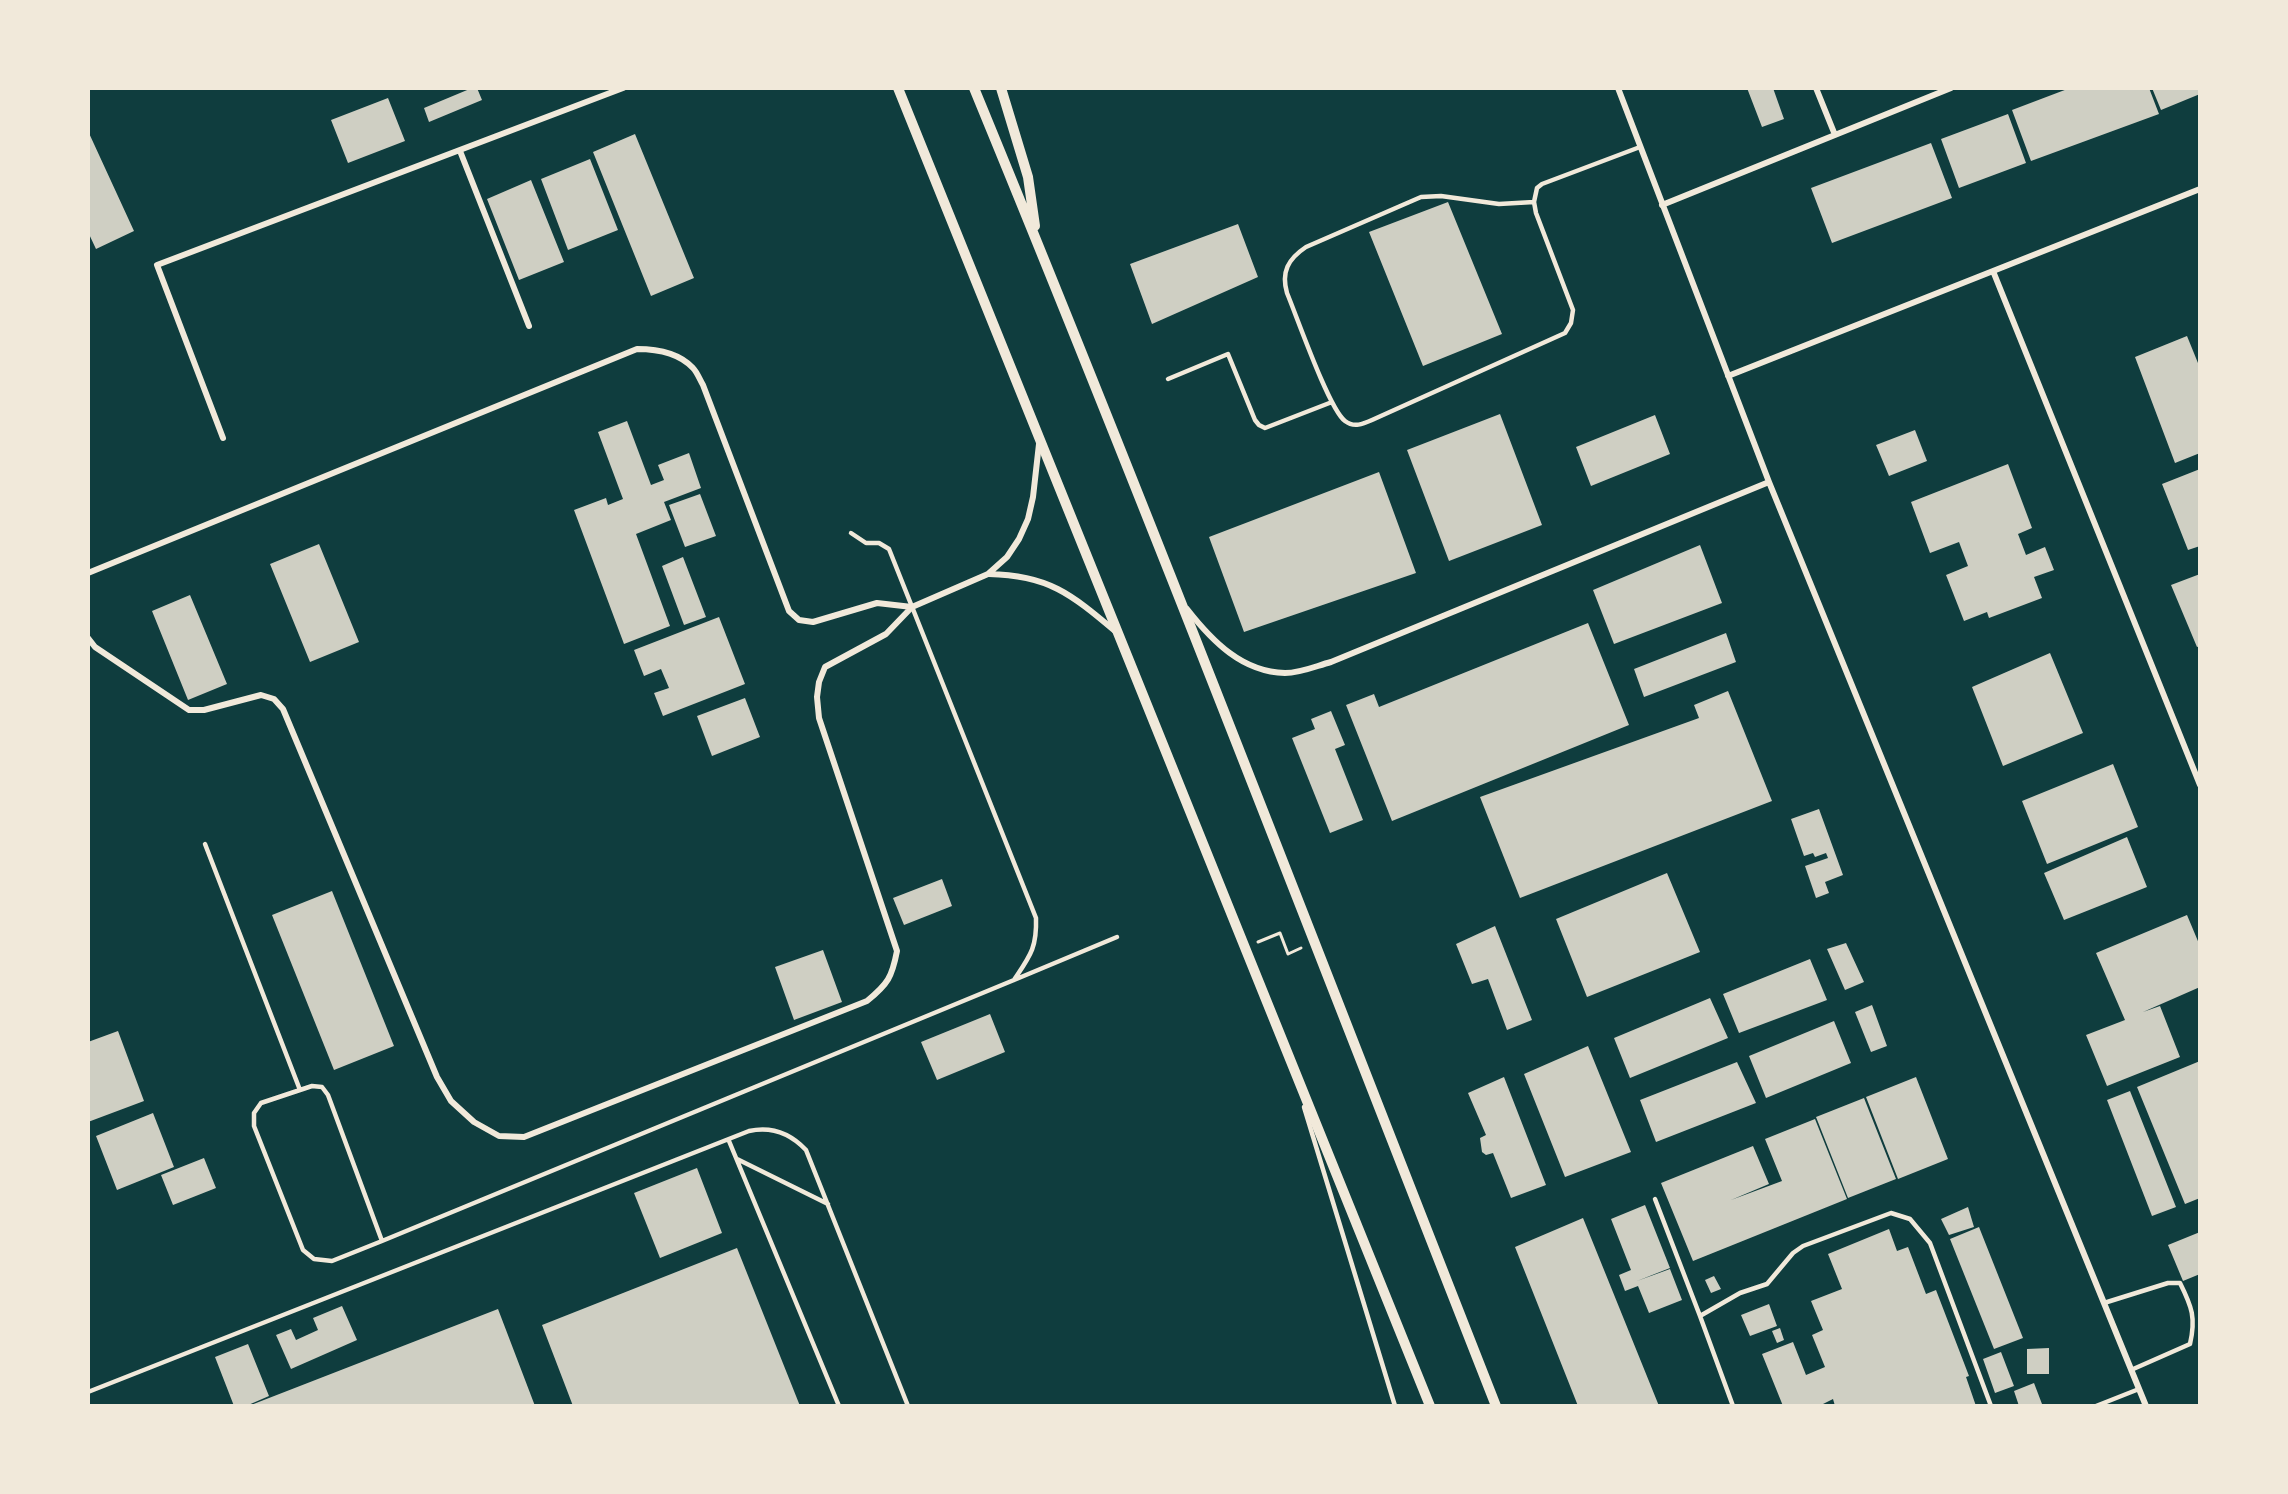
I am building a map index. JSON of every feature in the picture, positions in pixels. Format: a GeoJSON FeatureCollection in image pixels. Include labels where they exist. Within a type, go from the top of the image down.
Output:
{"type":"FeatureCollection","features":[{"type":"Feature","properties":{"kind":"street"},"geometry":{"type":"LineString","coordinates":[[223,438],[158,265],[623,88]]}},
{"type":"Feature","properties":{"kind":"street"},"geometry":{"type":"LineString","coordinates":[[974,88],[1179,598],[1496,1406]]}},
{"type":"Feature","properties":{"kind":"street"},"geometry":{"type":"LineString","coordinates":[[1001,88],[1028,177],[1037,241]]}},
{"type":"Feature","properties":{"kind":"street"},"geometry":{"type":"LineString","coordinates":[[1618,88],[1768,482],[2146,1406]]}},
{"type":"Feature","properties":{"kind":"street"},"geometry":{"type":"LineString","coordinates":[[1816,88],[1835,135]]}},
{"type":"Feature","properties":{"kind":"street"},"geometry":{"type":"LineString","coordinates":[[1662,205],[1951,88]]}},
{"type":"Feature","properties":{"kind":"street"},"geometry":{"type":"LineString","coordinates":[[898,90],[1430,1406]]}},
{"type":"Feature","properties":{"kind":"street"},"geometry":{"type":"LineString","coordinates":[[460,151],[529,326]]}},
{"type":"Feature","properties":{"kind":"street"},"geometry":{"type":"LineString","coordinates":[[1728,376],[2199,189]]}},
{"type":"Feature","properties":{"kind":"street"},"geometry":{"type":"LineString","coordinates":[[1993,271],[2199,785]]}},
{"type":"Feature","properties":{"kind":"street"},"geometry":{"type":"LineString","coordinates":[[88,573],[637,350],[654,350],[675,356],[693,368],[703,385],[789,611],[799,620],[813,622],[877,603],[912,606]]}},
{"type":"Feature","properties":{"kind":"street"},"geometry":{"type":"LineString","coordinates":[[88,638],[95,647],[189,710],[204,710],[261,695],[274,699],[283,709],[437,1077],[451,1101],[474,1122],[499,1136],[524,1137],[867,1000],[885,987],[893,971],[897,951],[819,718],[817,697],[819,682],[825,668],[886,634],[912,606],[988,574],[1007,557],[1028,519],[1033,497],[1039,440]]}},
{"type":"Feature","properties":{"kind":"street"},"geometry":{"type":"LineString","coordinates":[[1179,598],[1210,637],[1230,654],[1269,671],[1287,673],[1305,670],[1331,662],[1768,482]]}},
{"type":"Feature","properties":{"kind":"street"},"geometry":{"type":"LineString","coordinates":[[988,574],[1012,574],[1057,587],[1079,601],[1116,632]]}},
{"type":"Feature","properties":{"kind":"lane"},"geometry":{"type":"LineString","coordinates":[[1534,202],[1499,204],[1441,196],[1421,197],[1306,247],[1295,255],[1284,273],[1284,282],[1332,402],[1345,421],[1360,425],[1566,333],[1571,323],[1573,310],[1536,213],[1534,202],[1537,188],[1542,184],[1640,147]]}},
{"type":"Feature","properties":{"kind":"lane"},"geometry":{"type":"LineString","coordinates":[[1168,379],[1228,354],[1255,420],[1265,428],[1332,402]]}},
{"type":"Feature","properties":{"kind":"lane"},"geometry":{"type":"LineString","coordinates":[[851,533],[866,543],[879,543],[889,549],[1036,918],[1036,937],[1031,955],[1014,980]]}},
{"type":"Feature","properties":{"kind":"lane"},"geometry":{"type":"LineString","coordinates":[[205,844],[300,1090]]}},
{"type":"Feature","properties":{"kind":"lane"},"geometry":{"type":"LineString","coordinates":[[382,1241],[328,1095],[322,1087],[312,1086],[261,1103],[254,1113],[254,1126],[303,1250],[314,1259],[332,1261],[382,1241],[1117,937]]}},
{"type":"Feature","properties":{"kind":"lane"},"geometry":{"type":"LineString","coordinates":[[1290,1061],[1395,1406]]}},
{"type":"Feature","properties":{"kind":"lane"},"geometry":{"type":"LineString","coordinates":[[88,1392],[758,1129],[770,1129],[790,1136],[806,1150],[909,1406]]}},
{"type":"Feature","properties":{"kind":"lane"},"geometry":{"type":"LineString","coordinates":[[729,1141],[839,1406]]}},
{"type":"Feature","properties":{"kind":"lane"},"geometry":{"type":"LineString","coordinates":[[737,1159],[828,1204]]}},
{"type":"Feature","properties":{"kind":"lane"},"geometry":{"type":"LineString","coordinates":[[1654,1199],[1733,1406]]}},
{"type":"Feature","properties":{"kind":"lane"},"geometry":{"type":"LineString","coordinates":[[1700,1316],[1740,1293],[1767,1284],[1792,1253],[1803,1246],[1892,1213],[1900,1214],[1910,1219],[1930,1243],[1991,1406]]}},
{"type":"Feature","properties":{"kind":"lane"},"geometry":{"type":"LineString","coordinates":[[2104,1304],[2168,1283],[2180,1283],[2187,1297],[2193,1313],[2194,1327],[2190,1344],[2131,1370]]}},
{"type":"Feature","properties":{"kind":"lane"},"geometry":{"type":"LineString","coordinates":[[2096,1406],[2139,1389]]}},
{"type":"Feature","properties":{"kind":"path"},"geometry":{"type":"LineString","coordinates":[[1244,948],[1280,933],[1288,954],[1314,943]]}},
{"type":"Feature","properties":{"kind":"building"},"geometry":{"type":"Polygon","coordinates":[[[477,88],[482,100],[429,122],[424,108],[477,88]]]}},
{"type":"Feature","properties":{"kind":"building"},"geometry":{"type":"Polygon","coordinates":[[[1747,88],[1773,88],[1784,119],[1762,127],[1747,88]]]}},
{"type":"Feature","properties":{"kind":"building"},"geometry":{"type":"Polygon","coordinates":[[[2070,88],[2149,88],[2159,114],[2031,161],[2012,110],[2070,88]]]}},
{"type":"Feature","properties":{"kind":"building"},"geometry":{"type":"Polygon","coordinates":[[[2152,88],[2200,88],[2200,94],[2161,110],[2152,88]]]}},
{"type":"Feature","properties":{"kind":"building"},"geometry":{"type":"Polygon","coordinates":[[[388,98],[405,141],[348,163],[331,120],[388,98]]]}},
{"type":"Feature","properties":{"kind":"building"},"geometry":{"type":"Polygon","coordinates":[[[2008,114],[2026,163],[1959,188],[1941,139],[2008,114]]]}},
{"type":"Feature","properties":{"kind":"building"},"geometry":{"type":"Polygon","coordinates":[[[88,131],[134,231],[96,249],[88,232],[88,131]]]}},
{"type":"Feature","properties":{"kind":"building"},"geometry":{"type":"Polygon","coordinates":[[[635,134],[694,278],[651,296],[593,152],[635,134]]]}},
{"type":"Feature","properties":{"kind":"building"},"geometry":{"type":"Polygon","coordinates":[[[1931,143],[1952,198],[1832,243],[1811,188],[1931,143]]]}},
{"type":"Feature","properties":{"kind":"building"},"geometry":{"type":"Polygon","coordinates":[[[590,159],[618,230],[568,250],[541,179],[590,159]]]}},
{"type":"Feature","properties":{"kind":"building"},"geometry":{"type":"Polygon","coordinates":[[[531,180],[564,262],[519,280],[487,199],[531,180]]]}},
{"type":"Feature","properties":{"kind":"building"},"geometry":{"type":"Polygon","coordinates":[[[1448,202],[1502,334],[1423,366],[1369,232],[1448,202]]]}},
{"type":"Feature","properties":{"kind":"building"},"geometry":{"type":"Polygon","coordinates":[[[1238,224],[1258,277],[1152,324],[1130,264],[1238,224]]]}},
{"type":"Feature","properties":{"kind":"building"},"geometry":{"type":"Polygon","coordinates":[[[2187,336],[2200,368],[2200,453],[2175,463],[2135,357],[2187,336]]]}},
{"type":"Feature","properties":{"kind":"building"},"geometry":{"type":"Polygon","coordinates":[[[1500,414],[1542,525],[1449,561],[1407,450],[1500,414]]]}},
{"type":"Feature","properties":{"kind":"building"},"geometry":{"type":"Polygon","coordinates":[[[1655,415],[1670,454],[1591,486],[1576,447],[1655,415]]]}},
{"type":"Feature","properties":{"kind":"building"},"geometry":{"type":"Polygon","coordinates":[[[627,421],[651,485],[664,480],[658,465],[689,453],[701,488],[664,502],[671,520],[636,534],[670,626],[624,644],[574,510],[606,498],[608,505],[623,499],[598,432],[627,421]]]}},
{"type":"Feature","properties":{"kind":"building"},"geometry":{"type":"Polygon","coordinates":[[[1915,430],[1927,461],[1889,476],[1876,445],[1915,430]]]}},
{"type":"Feature","properties":{"kind":"building"},"geometry":{"type":"Polygon","coordinates":[[[2008,464],[2032,528],[2018,534],[2026,555],[2045,547],[2054,570],[2034,577],[2042,598],[1989,618],[1987,612],[1964,621],[1946,575],[1968,566],[1959,542],[1930,553],[1911,502],[2008,464]]]}},
{"type":"Feature","properties":{"kind":"building"},"geometry":{"type":"Polygon","coordinates":[[[2200,469],[2200,546],[2188,550],[2162,484],[2200,469]]]}},
{"type":"Feature","properties":{"kind":"building"},"geometry":{"type":"Polygon","coordinates":[[[1379,472],[1416,573],[1244,632],[1209,537],[1379,472]]]}},
{"type":"Feature","properties":{"kind":"building"},"geometry":{"type":"Polygon","coordinates":[[[700,494],[716,536],[685,547],[669,505],[700,494]]]}},
{"type":"Feature","properties":{"kind":"building"},"geometry":{"type":"Polygon","coordinates":[[[319,544],[359,642],[310,662],[270,564],[319,544]]]}},
{"type":"Feature","properties":{"kind":"building"},"geometry":{"type":"Polygon","coordinates":[[[1700,545],[1722,603],[1614,644],[1593,590],[1700,545]]]}},
{"type":"Feature","properties":{"kind":"building"},"geometry":{"type":"Polygon","coordinates":[[[683,557],[706,617],[684,625],[662,566],[683,557]]]}},
{"type":"Feature","properties":{"kind":"building"},"geometry":{"type":"Polygon","coordinates":[[[2200,574],[2200,646],[2197,647],[2171,585],[2200,574]]]}},
{"type":"Feature","properties":{"kind":"building"},"geometry":{"type":"Polygon","coordinates":[[[190,595],[227,684],[188,700],[152,611],[190,595]]]}},
{"type":"Feature","properties":{"kind":"building"},"geometry":{"type":"Polygon","coordinates":[[[719,617],[745,684],[663,716],[654,693],[669,688],[661,669],[644,676],[634,650],[719,617]]]}},
{"type":"Feature","properties":{"kind":"building"},"geometry":{"type":"Polygon","coordinates":[[[1588,623],[1629,725],[1392,821],[1346,705],[1374,694],[1379,707],[1588,623]]]}},
{"type":"Feature","properties":{"kind":"building"},"geometry":{"type":"Polygon","coordinates":[[[1726,633],[1736,662],[1644,697],[1634,669],[1726,633]]]}},
{"type":"Feature","properties":{"kind":"building"},"geometry":{"type":"Polygon","coordinates":[[[2050,653],[2083,733],[2003,766],[1972,687],[2050,653]]]}},
{"type":"Feature","properties":{"kind":"building"},"geometry":{"type":"Polygon","coordinates":[[[1728,691],[1772,801],[1520,898],[1480,797],[1699,718],[1694,705],[1728,691]]]}},
{"type":"Feature","properties":{"kind":"building"},"geometry":{"type":"Polygon","coordinates":[[[745,698],[760,737],[712,756],[697,716],[745,698]]]}},
{"type":"Feature","properties":{"kind":"building"},"geometry":{"type":"Polygon","coordinates":[[[1331,711],[1345,745],[1335,749],[1363,820],[1330,833],[1292,738],[1315,729],[1311,719],[1331,711]]]}},
{"type":"Feature","properties":{"kind":"building"},"geometry":{"type":"Polygon","coordinates":[[[2113,764],[2138,827],[2047,864],[2022,801],[2113,764]]]}},
{"type":"Feature","properties":{"kind":"building"},"geometry":{"type":"Polygon","coordinates":[[[1819,809],[1843,875],[1825,882],[1829,893],[1816,898],[1805,866],[1828,858],[1826,853],[1815,857],[1813,853],[1804,856],[1791,819],[1819,809]]]}},
{"type":"Feature","properties":{"kind":"building"},"geometry":{"type":"Polygon","coordinates":[[[2127,837],[2147,887],[2064,920],[2044,873],[2127,837]]]}},
{"type":"Feature","properties":{"kind":"building"},"geometry":{"type":"Polygon","coordinates":[[[1667,873],[1700,952],[1587,997],[1556,919],[1667,873]]]}},
{"type":"Feature","properties":{"kind":"building"},"geometry":{"type":"Polygon","coordinates":[[[942,879],[952,906],[904,925],[893,898],[942,879]]]}},
{"type":"Feature","properties":{"kind":"building"},"geometry":{"type":"Polygon","coordinates":[[[332,891],[394,1046],[334,1070],[272,915],[332,891]]]}},
{"type":"Feature","properties":{"kind":"building"},"geometry":{"type":"Polygon","coordinates":[[[2187,915],[2200,946],[2200,987],[2143,1012],[2160,1006],[2180,1057],[2107,1086],[2086,1035],[2125,1020],[2096,953],[2187,915]]]}},
{"type":"Feature","properties":{"kind":"building"},"geometry":{"type":"Polygon","coordinates":[[[1495,926],[1532,1020],[1507,1030],[1488,979],[1472,984],[1456,944],[1495,926]]]}},
{"type":"Feature","properties":{"kind":"building"},"geometry":{"type":"Polygon","coordinates":[[[1846,943],[1864,982],[1845,990],[1827,949],[1846,943]]]}},
{"type":"Feature","properties":{"kind":"building"},"geometry":{"type":"Polygon","coordinates":[[[823,950],[842,1002],[794,1020],[775,967],[823,950]]]}},
{"type":"Feature","properties":{"kind":"building"},"geometry":{"type":"Polygon","coordinates":[[[1810,959],[1827,1000],[1739,1033],[1723,994],[1810,959]]]}},
{"type":"Feature","properties":{"kind":"building"},"geometry":{"type":"Polygon","coordinates":[[[1710,998],[1728,1038],[1630,1078],[1614,1038],[1710,998]]]}},
{"type":"Feature","properties":{"kind":"building"},"geometry":{"type":"Polygon","coordinates":[[[1872,1005],[1887,1046],[1871,1052],[1855,1012],[1872,1005]]]}},
{"type":"Feature","properties":{"kind":"building"},"geometry":{"type":"Polygon","coordinates":[[[990,1014],[1005,1052],[937,1080],[921,1042],[990,1014]]]}},
{"type":"Feature","properties":{"kind":"building"},"geometry":{"type":"Polygon","coordinates":[[[1834,1021],[1851,1063],[1766,1098],[1749,1056],[1834,1021]]]}},
{"type":"Feature","properties":{"kind":"building"},"geometry":{"type":"Polygon","coordinates":[[[118,1031],[144,1101],[88,1122],[88,1042],[118,1031]]]}},
{"type":"Feature","properties":{"kind":"building"},"geometry":{"type":"Polygon","coordinates":[[[1588,1046],[1631,1152],[1565,1177],[1524,1074],[1588,1046]]]}},
{"type":"Feature","properties":{"kind":"building"},"geometry":{"type":"Polygon","coordinates":[[[2200,1061],[2200,1198],[2185,1204],[2137,1087],[2200,1061]]]}},
{"type":"Feature","properties":{"kind":"building"},"geometry":{"type":"Polygon","coordinates":[[[1737,1062],[1756,1103],[1656,1142],[1640,1100],[1737,1062]]]}},
{"type":"Feature","properties":{"kind":"building"},"geometry":{"type":"Polygon","coordinates":[[[1504,1077],[1546,1185],[1511,1198],[1493,1153],[1486,1155],[1482,1152],[1480,1138],[1486,1135],[1468,1093],[1504,1077]]]}},
{"type":"Feature","properties":{"kind":"building"},"geometry":{"type":"Polygon","coordinates":[[[1916,1077],[1948,1159],[1898,1179],[1866,1097],[1916,1077]]]}},
{"type":"Feature","properties":{"kind":"building"},"geometry":{"type":"Polygon","coordinates":[[[2130,1091],[2176,1207],[2152,1216],[2107,1100],[2130,1091]]]}},
{"type":"Feature","properties":{"kind":"building"},"geometry":{"type":"Polygon","coordinates":[[[1864,1098],[1896,1179],[1848,1198],[1816,1117],[1864,1098]]]}},
{"type":"Feature","properties":{"kind":"building"},"geometry":{"type":"Polygon","coordinates":[[[153,1113],[174,1167],[117,1190],[96,1136],[153,1113]]]}},
{"type":"Feature","properties":{"kind":"building"},"geometry":{"type":"Polygon","coordinates":[[[1815,1119],[1847,1199],[1693,1261],[1661,1183],[1753,1146],[1769,1184],[1731,1200],[1782,1181],[1765,1139],[1815,1119]]]}},
{"type":"Feature","properties":{"kind":"building"},"geometry":{"type":"Polygon","coordinates":[[[204,1158],[216,1188],[173,1205],[161,1175],[204,1158]]]}},
{"type":"Feature","properties":{"kind":"building"},"geometry":{"type":"Polygon","coordinates":[[[697,1168],[722,1233],[660,1258],[634,1193],[697,1168]]]}},
{"type":"Feature","properties":{"kind":"building"},"geometry":{"type":"Polygon","coordinates":[[[1645,1205],[1670,1268],[1637,1281],[1670,1269],[1682,1300],[1649,1313],[1638,1286],[1625,1291],[1619,1275],[1631,1270],[1611,1219],[1645,1205]]]}},
{"type":"Feature","properties":{"kind":"building"},"geometry":{"type":"Polygon","coordinates":[[[1968,1207],[1974,1227],[1949,1235],[1941,1219],[1968,1207]]]}},
{"type":"Feature","properties":{"kind":"building"},"geometry":{"type":"Polygon","coordinates":[[[1583,1218],[1659,1406],[1578,1406],[1515,1247],[1583,1218]]]}},
{"type":"Feature","properties":{"kind":"building"},"geometry":{"type":"Polygon","coordinates":[[[1979,1227],[2023,1338],[1994,1349],[1950,1239],[1979,1227]]]}},
{"type":"Feature","properties":{"kind":"building"},"geometry":{"type":"Polygon","coordinates":[[[1889,1229],[1897,1251],[1908,1247],[1926,1294],[1936,1290],[1969,1376],[1966,1377],[1976,1406],[1835,1406],[1833,1399],[1819,1406],[1783,1406],[1762,1354],[1793,1342],[1806,1375],[1825,1367],[1812,1335],[1823,1330],[1811,1301],[1842,1289],[1828,1254],[1889,1229]]]}},
{"type":"Feature","properties":{"kind":"building"},"geometry":{"type":"Polygon","coordinates":[[[2200,1232],[2200,1274],[2183,1281],[2168,1245],[2200,1232]]]}},
{"type":"Feature","properties":{"kind":"building"},"geometry":{"type":"Polygon","coordinates":[[[737,1248],[800,1406],[573,1406],[542,1325],[737,1248]]]}},
{"type":"Feature","properties":{"kind":"building"},"geometry":{"type":"Polygon","coordinates":[[[1714,1276],[1721,1289],[1711,1293],[1705,1280],[1714,1276]]]}},
{"type":"Feature","properties":{"kind":"building"},"geometry":{"type":"Polygon","coordinates":[[[1769,1304],[1777,1326],[1750,1336],[1741,1315],[1769,1304]]]}},
{"type":"Feature","properties":{"kind":"building"},"geometry":{"type":"Polygon","coordinates":[[[342,1306],[357,1340],[291,1369],[276,1335],[291,1329],[296,1340],[318,1330],[313,1318],[342,1306]]]}},
{"type":"Feature","properties":{"kind":"building"},"geometry":{"type":"Polygon","coordinates":[[[498,1309],[535,1406],[251,1406],[251,1405],[498,1309]]]}},
{"type":"Feature","properties":{"kind":"building"},"geometry":{"type":"Polygon","coordinates":[[[1780,1328],[1784,1340],[1777,1343],[1772,1331],[1780,1328]]]}},
{"type":"Feature","properties":{"kind":"building"},"geometry":{"type":"Polygon","coordinates":[[[248,1344],[269,1396],[246,1406],[234,1406],[215,1357],[248,1344]]]}},
{"type":"Feature","properties":{"kind":"building"},"geometry":{"type":"Polygon","coordinates":[[[2049,1348],[2049,1374],[2027,1374],[2027,1349],[2049,1348]]]}},
{"type":"Feature","properties":{"kind":"building"},"geometry":{"type":"Polygon","coordinates":[[[2001,1352],[2014,1386],[1995,1393],[1983,1359],[2001,1352]]]}},
{"type":"Feature","properties":{"kind":"building"},"geometry":{"type":"Polygon","coordinates":[[[2034,1383],[2042,1404],[2019,1406],[2014,1391],[2034,1383]]]}}]}
